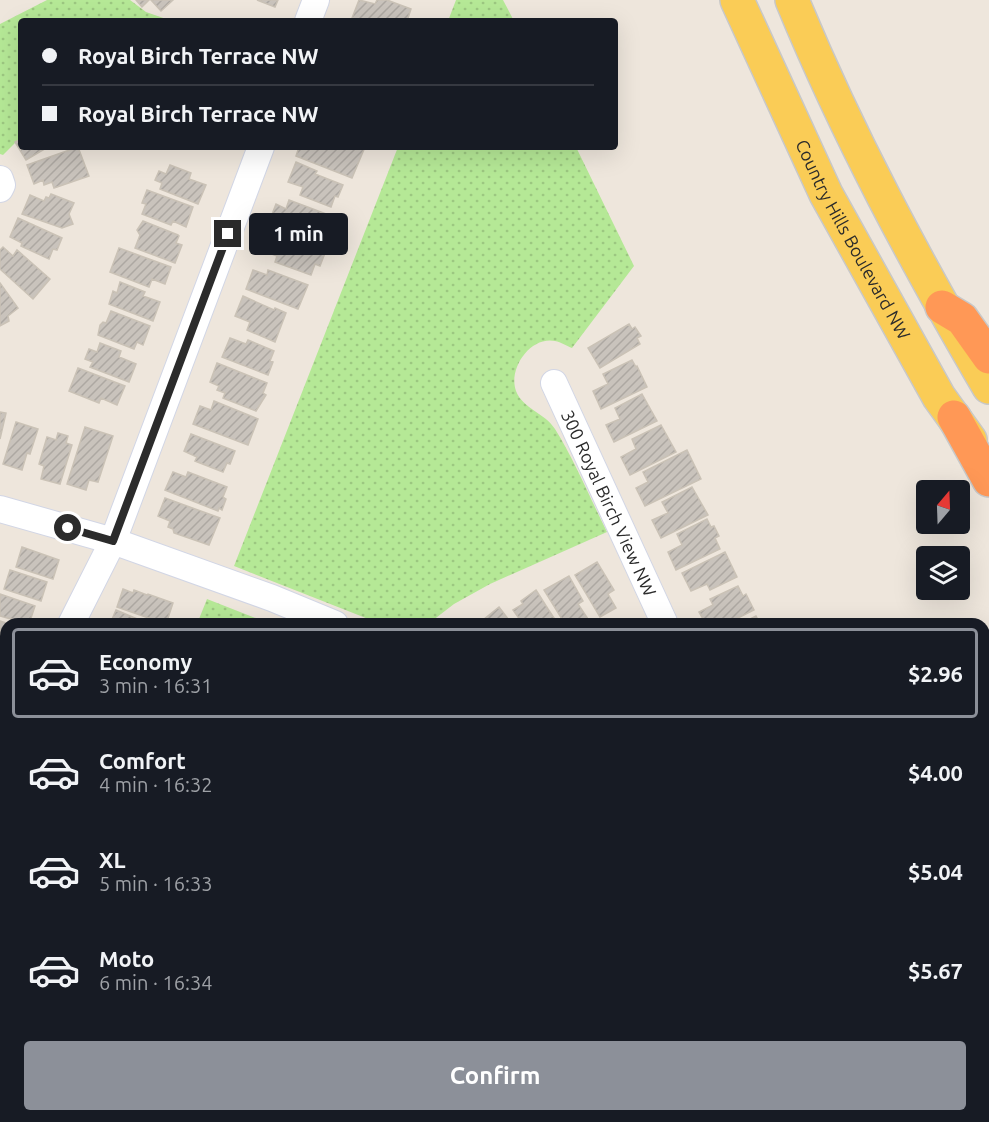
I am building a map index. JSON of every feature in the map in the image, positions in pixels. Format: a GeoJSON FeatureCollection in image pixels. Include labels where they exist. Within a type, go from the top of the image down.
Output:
{"type":"FeatureCollection","features":[{"type":"Feature","properties":{"kind":"highway"},"geometry":{"type":"LineString","coordinates":[[942,307],[962,319],[989,357]]}},
{"type":"Feature","properties":{"kind":"highway"},"geometry":{"type":"LineString","coordinates":[[954,417],[989,480]]}},
{"type":"Feature","properties":{"kind":"main road","name":"Country Hills Boulevard NW"},"geometry":{"type":"LineString","coordinates":[[737,0],[826,194],[939,397],[989,467]]}},
{"type":"Feature","properties":{"kind":"main road"},"geometry":{"type":"LineString","coordinates":[[792,0],[841,116],[902,235],[989,387]]}},
{"type":"Feature","properties":{"kind":"street"},"geometry":{"type":"LineString","coordinates":[[309,18],[316,0]]}},
{"type":"Feature","properties":{"kind":"street"},"geometry":{"type":"LineString","coordinates":[[74,618],[113,541],[260,150]]}},
{"type":"Feature","properties":{"kind":"street"},"geometry":{"type":"LineString","coordinates":[[0,179],[2,185],[0,189]]}},
{"type":"Feature","properties":{"kind":"street","name":"300 Royal Birch View NW"},"geometry":{"type":"LineString","coordinates":[[554,383],[661,618]]}},
{"type":"Feature","properties":{"kind":"street"},"geometry":{"type":"LineString","coordinates":[[0,509],[113,541],[272,598],[320,618]]}},
{"type":"Feature","properties":{"kind":"green space"},"geometry":{"type":"Polygon","coordinates":[[[47,0],[130,0],[146,12],[163,18],[18,18],[18,140],[3,155],[0,154],[0,24],[47,0]]]}},
{"type":"Feature","properties":{"kind":"green space"},"geometry":{"type":"Polygon","coordinates":[[[456,0],[503,0],[512,18],[449,18],[456,0]]]}},
{"type":"Feature","properties":{"kind":"green space"},"geometry":{"type":"Polygon","coordinates":[[[397,150],[577,150],[634,266],[572,348],[555,341],[537,344],[523,356],[518,364],[514,382],[519,397],[555,429],[607,532],[490,584],[454,604],[436,618],[366,618],[234,566],[397,150]]]}},
{"type":"Feature","properties":{"kind":"green space"},"geometry":{"type":"Polygon","coordinates":[[[207,599],[256,618],[199,618],[207,599]]]}},
{"type":"Feature","properties":{"kind":"building"},"geometry":{"type":"Polygon","coordinates":[[[136,0],[149,0],[142,7],[136,0]]]}},
{"type":"Feature","properties":{"kind":"building"},"geometry":{"type":"Polygon","coordinates":[[[151,0],[173,0],[161,11],[151,0]]]}},
{"type":"Feature","properties":{"kind":"building"},"geometry":{"type":"Polygon","coordinates":[[[257,0],[278,0],[275,7],[257,0]]]}},
{"type":"Feature","properties":{"kind":"building"},"geometry":{"type":"Polygon","coordinates":[[[359,0],[375,4],[377,0],[387,0],[411,9],[408,18],[352,18],[359,0]]]}},
{"type":"Feature","properties":{"kind":"building"},"geometry":{"type":"Polygon","coordinates":[[[20,150],[43,150],[26,160],[20,150]]]}},
{"type":"Feature","properties":{"kind":"building"},"geometry":{"type":"Polygon","coordinates":[[[70,150],[79,150],[89,176],[54,188],[52,182],[44,185],[43,180],[34,184],[27,165],[70,150]]]}},
{"type":"Feature","properties":{"kind":"building"},"geometry":{"type":"Polygon","coordinates":[[[298,150],[364,150],[352,178],[296,156],[298,150]]]}},
{"type":"Feature","properties":{"kind":"building"},"geometry":{"type":"Polygon","coordinates":[[[296,162],[317,171],[315,174],[343,185],[331,207],[300,195],[303,187],[288,182],[296,162]]]}},
{"type":"Feature","properties":{"kind":"building"},"geometry":{"type":"Polygon","coordinates":[[[170,165],[191,173],[189,179],[206,185],[198,204],[160,189],[162,183],[155,180],[159,171],[166,174],[170,165]]]}},
{"type":"Feature","properties":{"kind":"building"},"geometry":{"type":"Polygon","coordinates":[[[147,190],[193,207],[186,227],[173,221],[171,225],[142,214],[146,204],[142,203],[147,190]]]}},
{"type":"Feature","properties":{"kind":"building"},"geometry":{"type":"Polygon","coordinates":[[[51,194],[74,203],[69,214],[73,224],[62,228],[22,214],[30,195],[44,201],[51,194]]]}},
{"type":"Feature","properties":{"kind":"building"},"geometry":{"type":"Polygon","coordinates":[[[289,200],[334,217],[324,244],[269,222],[276,204],[286,209],[289,200]]]}},
{"type":"Feature","properties":{"kind":"building"},"geometry":{"type":"Polygon","coordinates":[[[18,218],[62,238],[57,250],[53,249],[49,259],[21,246],[22,243],[10,237],[18,218]]]}},
{"type":"Feature","properties":{"kind":"building"},"geometry":{"type":"Polygon","coordinates":[[[143,221],[179,236],[176,243],[182,245],[175,263],[135,248],[140,235],[137,230],[143,221]]]}},
{"type":"Feature","properties":{"kind":"building"},"geometry":{"type":"Polygon","coordinates":[[[269,231],[325,253],[320,266],[315,264],[311,275],[275,262],[277,256],[261,250],[269,231]]]}},
{"type":"Feature","properties":{"kind":"building"},"geometry":{"type":"Polygon","coordinates":[[[3,247],[13,256],[17,250],[50,279],[33,299],[0,269],[0,250],[3,247]]]}},
{"type":"Feature","properties":{"kind":"building"},"geometry":{"type":"Polygon","coordinates":[[[119,248],[171,267],[165,284],[152,279],[149,287],[110,272],[119,248]]]}},
{"type":"Feature","properties":{"kind":"building"},"geometry":{"type":"Polygon","coordinates":[[[253,270],[267,275],[268,270],[308,285],[298,309],[246,289],[253,270]]]}},
{"type":"Feature","properties":{"kind":"building"},"geometry":{"type":"Polygon","coordinates":[[[120,282],[145,292],[143,296],[160,302],[153,321],[109,304],[113,291],[117,293],[120,282]]]}},
{"type":"Feature","properties":{"kind":"building"},"geometry":{"type":"Polygon","coordinates":[[[0,283],[18,308],[8,316],[9,321],[0,326],[0,283]]]}},
{"type":"Feature","properties":{"kind":"building"},"geometry":{"type":"Polygon","coordinates":[[[243,296],[286,313],[275,342],[247,330],[250,322],[235,316],[243,296]]]}},
{"type":"Feature","properties":{"kind":"building"},"geometry":{"type":"Polygon","coordinates":[[[111,311],[150,326],[143,345],[137,342],[134,349],[98,335],[100,325],[103,322],[106,323],[111,311]]]}},
{"type":"Feature","properties":{"kind":"building"},"geometry":{"type":"Polygon","coordinates":[[[629,324],[632,329],[635,327],[641,336],[637,338],[640,344],[600,368],[588,348],[629,324]]]}},
{"type":"Feature","properties":{"kind":"building"},"geometry":{"type":"Polygon","coordinates":[[[230,338],[246,344],[248,340],[274,351],[268,375],[222,357],[230,338]]]}},
{"type":"Feature","properties":{"kind":"building"},"geometry":{"type":"Polygon","coordinates":[[[100,343],[121,351],[119,357],[136,364],[129,382],[90,367],[93,362],[85,359],[89,349],[97,352],[100,343]]]}},
{"type":"Feature","properties":{"kind":"building"},"geometry":{"type":"Polygon","coordinates":[[[632,360],[647,387],[601,409],[593,391],[608,384],[603,374],[632,360]]]}},
{"type":"Feature","properties":{"kind":"building"},"geometry":{"type":"Polygon","coordinates":[[[217,363],[267,383],[263,393],[266,395],[256,411],[223,398],[225,393],[217,390],[219,386],[210,382],[217,363]]]}},
{"type":"Feature","properties":{"kind":"building"},"geometry":{"type":"Polygon","coordinates":[[[78,368],[125,386],[117,405],[101,398],[99,403],[69,391],[78,368]]]}},
{"type":"Feature","properties":{"kind":"building"},"geometry":{"type":"Polygon","coordinates":[[[642,394],[657,421],[614,442],[606,425],[620,419],[615,408],[642,394]]]}},
{"type":"Feature","properties":{"kind":"building"},"geometry":{"type":"Polygon","coordinates":[[[214,401],[258,419],[248,445],[193,424],[200,406],[211,410],[214,401]]]}},
{"type":"Feature","properties":{"kind":"building"},"geometry":{"type":"Polygon","coordinates":[[[0,412],[6,413],[0,439],[0,412]]]}},
{"type":"Feature","properties":{"kind":"building"},"geometry":{"type":"Polygon","coordinates":[[[16,422],[38,429],[22,470],[3,464],[16,422]]]}},
{"type":"Feature","properties":{"kind":"building"},"geometry":{"type":"Polygon","coordinates":[[[661,425],[676,452],[630,475],[621,457],[636,449],[632,439],[661,425]]]}},
{"type":"Feature","properties":{"kind":"building"},"geometry":{"type":"Polygon","coordinates":[[[85,427],[113,436],[98,482],[89,480],[86,490],[67,484],[85,427]]]}},
{"type":"Feature","properties":{"kind":"building"},"geometry":{"type":"Polygon","coordinates":[[[58,433],[68,436],[66,443],[72,445],[60,484],[41,479],[44,466],[39,464],[47,437],[56,440],[58,433]]]}},
{"type":"Feature","properties":{"kind":"building"},"geometry":{"type":"Polygon","coordinates":[[[191,434],[235,451],[230,464],[227,463],[223,472],[195,461],[197,457],[184,451],[191,434]]]}},
{"type":"Feature","properties":{"kind":"building"},"geometry":{"type":"Polygon","coordinates":[[[687,450],[701,479],[645,506],[636,488],[648,482],[643,472],[687,450]]]}},
{"type":"Feature","properties":{"kind":"building"},"geometry":{"type":"Polygon","coordinates":[[[173,472],[186,477],[188,472],[227,487],[222,510],[219,508],[218,511],[165,490],[173,472]]]}},
{"type":"Feature","properties":{"kind":"building"},"geometry":{"type":"Polygon","coordinates":[[[692,487],[708,515],[661,538],[652,520],[668,513],[662,502],[692,487]]]}},
{"type":"Feature","properties":{"kind":"building"},"geometry":{"type":"Polygon","coordinates":[[[165,498],[220,518],[209,545],[174,533],[173,529],[168,527],[170,521],[158,516],[165,498]]]}},
{"type":"Feature","properties":{"kind":"building"},"geometry":{"type":"Polygon","coordinates":[[[707,519],[719,536],[715,538],[720,549],[676,570],[668,552],[682,545],[677,534],[707,519]]]}},
{"type":"Feature","properties":{"kind":"building"},"geometry":{"type":"Polygon","coordinates":[[[22,547],[59,560],[53,579],[16,567],[22,547]]]}},
{"type":"Feature","properties":{"kind":"building"},"geometry":{"type":"Polygon","coordinates":[[[725,552],[737,577],[710,590],[707,584],[691,591],[682,573],[725,552]]]}},
{"type":"Feature","properties":{"kind":"building"},"geometry":{"type":"Polygon","coordinates":[[[597,562],[614,590],[608,594],[616,608],[600,617],[575,575],[597,562]]]}},
{"type":"Feature","properties":{"kind":"building"},"geometry":{"type":"Polygon","coordinates":[[[10,570],[47,582],[41,601],[4,589],[10,570]]]}},
{"type":"Feature","properties":{"kind":"building"},"geometry":{"type":"Polygon","coordinates":[[[569,576],[583,601],[578,604],[587,618],[561,618],[544,590],[569,576]]]}},
{"type":"Feature","properties":{"kind":"building"},"geometry":{"type":"Polygon","coordinates":[[[738,586],[743,596],[746,594],[754,610],[738,618],[702,618],[699,612],[713,605],[710,599],[738,586]]]}},
{"type":"Feature","properties":{"kind":"building"},"geometry":{"type":"Polygon","coordinates":[[[123,589],[133,593],[134,590],[173,603],[168,618],[149,618],[117,607],[123,589]]]}},
{"type":"Feature","properties":{"kind":"building"},"geometry":{"type":"Polygon","coordinates":[[[536,590],[554,618],[519,618],[513,610],[523,604],[521,601],[536,590]]]}},
{"type":"Feature","properties":{"kind":"building"},"geometry":{"type":"Polygon","coordinates":[[[0,594],[35,606],[31,618],[0,616],[0,594]]]}},
{"type":"Feature","properties":{"kind":"building"},"geometry":{"type":"Polygon","coordinates":[[[499,607],[507,618],[485,618],[499,607]]]}},
{"type":"Feature","properties":{"kind":"building"},"geometry":{"type":"Polygon","coordinates":[[[116,610],[135,618],[113,618],[116,610]]]}},
{"type":"Feature","properties":{"kind":"route"},"geometry":{"type":"LineString","coordinates":[[68,528],[113,541],[228,234]]}}]}
